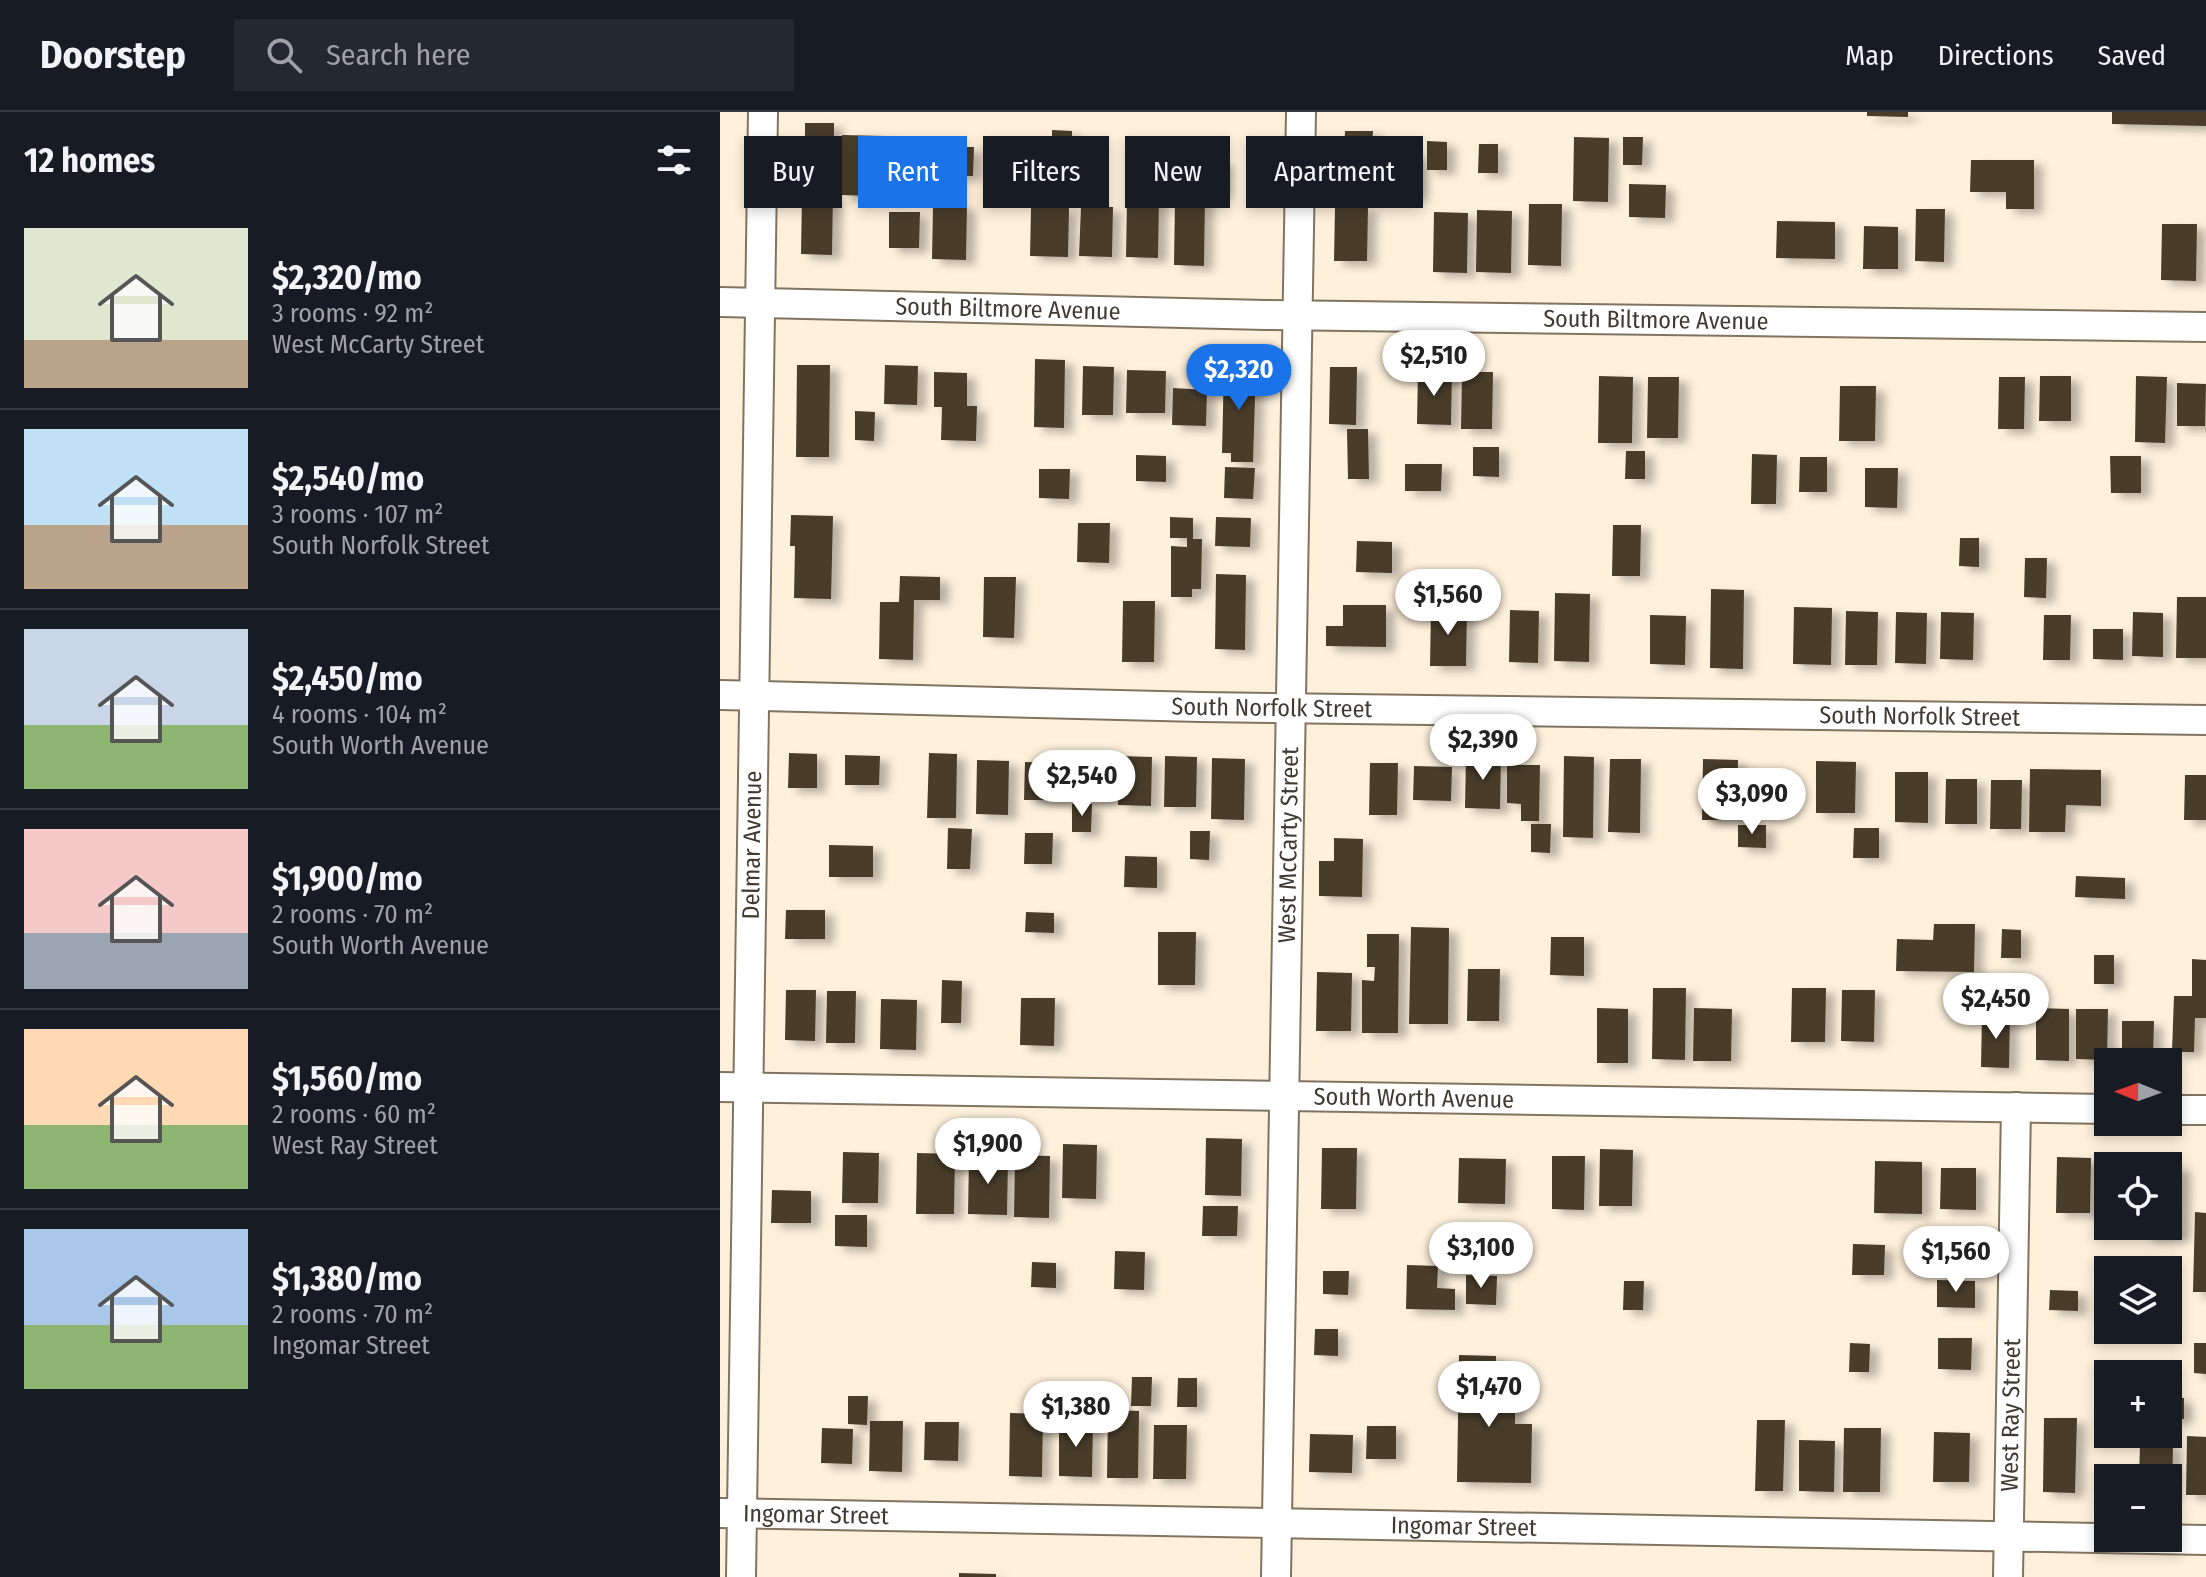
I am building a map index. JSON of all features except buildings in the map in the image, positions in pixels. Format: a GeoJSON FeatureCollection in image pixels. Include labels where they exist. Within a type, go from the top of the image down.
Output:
{"type":"FeatureCollection","features":[{"type":"Feature","properties":{"kind":"street","name":"Delmar Avenue"},"geometry":{"type":"LineString","coordinates":[[741,1577],[731,1513],[749,1087],[763,112]]}},
{"type":"Feature","properties":{"kind":"street","name":"West McCarty Street"},"geometry":{"type":"LineString","coordinates":[[1276,1577],[1301,112]]}},
{"type":"Feature","properties":{"kind":"street","name":"South Biltmore Avenue"},"geometry":{"type":"LineString","coordinates":[[720,302],[2206,327]]}},
{"type":"Feature","properties":{"kind":"street","name":"South Norfolk Street"},"geometry":{"type":"LineString","coordinates":[[720,695],[2206,720]]}},
{"type":"Feature","properties":{"kind":"street","name":"South Worth Avenue"},"geometry":{"type":"LineString","coordinates":[[720,1087],[2094,1109]]}},
{"type":"Feature","properties":{"kind":"street","name":"West Ray Street"},"geometry":{"type":"LineString","coordinates":[[2008,1577],[2016,1107]]}},
{"type":"Feature","properties":{"kind":"street"},"geometry":{"type":"LineString","coordinates":[[2182,1110],[2206,1110]]}},
{"type":"Feature","properties":{"kind":"street","name":"Ingomar Street"},"geometry":{"type":"LineString","coordinates":[[731,1513],[2206,1540]]}}]}
